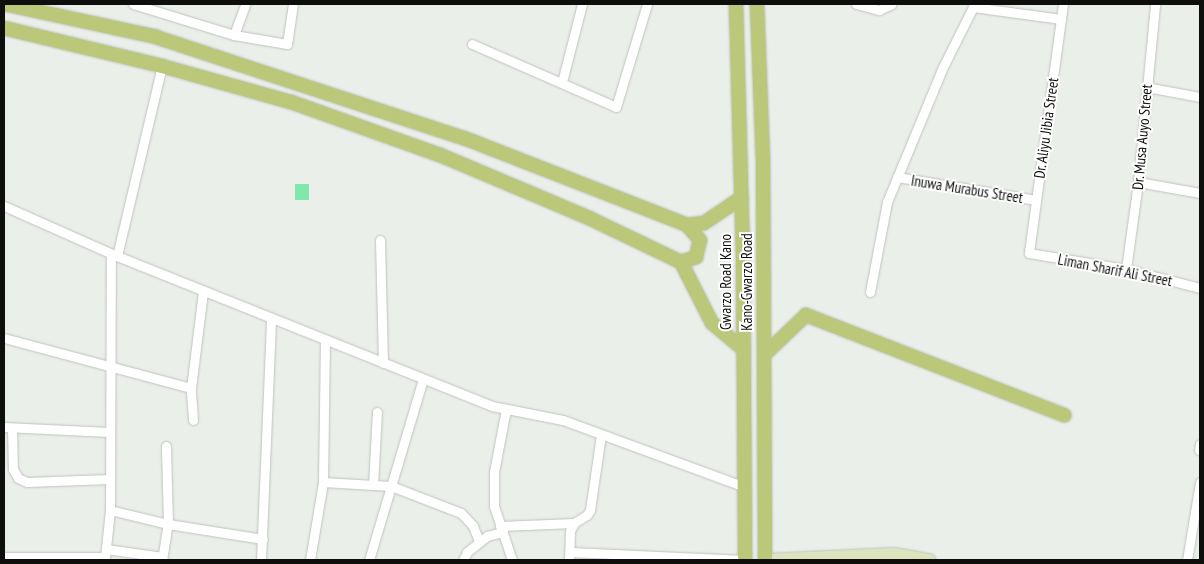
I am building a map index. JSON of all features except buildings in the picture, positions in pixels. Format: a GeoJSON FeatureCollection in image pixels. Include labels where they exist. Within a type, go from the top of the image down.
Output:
{"type":"FeatureCollection","features":[{"type":"Feature","properties":{"kind":"main road"},"geometry":{"type":"LineString","coordinates":[[4,4],[166,40],[464,138],[687,225],[700,240],[696,257],[682,262]]}},
{"type":"Feature","properties":{"kind":"main road","name":"Gwarzo Road Kano"},"geometry":{"type":"LineString","coordinates":[[736,4],[741,198],[746,560]]}},
{"type":"Feature","properties":{"kind":"main road","name":"Kano-Gwarzo Road"},"geometry":{"type":"LineString","coordinates":[[757,4],[763,162],[765,560]]}},
{"type":"Feature","properties":{"kind":"main road"},"geometry":{"type":"LineString","coordinates":[[4,28],[162,66],[291,102],[440,155],[682,262],[712,323],[742,348]]}},
{"type":"Feature","properties":{"kind":"main road"},"geometry":{"type":"LineString","coordinates":[[687,225],[704,223],[741,198]]}},
{"type":"Feature","properties":{"kind":"main road"},"geometry":{"type":"LineString","coordinates":[[764,355],[806,315],[1064,415]]}},
{"type":"Feature","properties":{"kind":"street"},"geometry":{"type":"LineString","coordinates":[[133,4],[234,35],[287,44],[293,4]]}},
{"type":"Feature","properties":{"kind":"street"},"geometry":{"type":"LineString","coordinates":[[234,35],[245,4]]}},
{"type":"Feature","properties":{"kind":"street"},"geometry":{"type":"LineString","coordinates":[[562,82],[582,4]]}},
{"type":"Feature","properties":{"kind":"street"},"geometry":{"type":"LineString","coordinates":[[472,44],[616,107],[647,4]]}},
{"type":"Feature","properties":{"kind":"street"},"geometry":{"type":"LineString","coordinates":[[856,4],[880,10],[892,4]]}},
{"type":"Feature","properties":{"kind":"street","name":"Dr. Aliyu Jibia Street"},"geometry":{"type":"LineString","coordinates":[[1029,253],[1063,4]]}},
{"type":"Feature","properties":{"kind":"street","name":"Dr. Musa Auyo Street"},"geometry":{"type":"LineString","coordinates":[[1126,269],[1138,182],[1155,4]]}},
{"type":"Feature","properties":{"kind":"street"},"geometry":{"type":"LineString","coordinates":[[870,292],[879,235],[897,177],[942,69],[974,5],[1061,18]]}},
{"type":"Feature","properties":{"kind":"street"},"geometry":{"type":"LineString","coordinates":[[5,558],[104,558],[110,510],[114,255],[162,66]]}},
{"type":"Feature","properties":{"kind":"street"},"geometry":{"type":"LineString","coordinates":[[1146,87],[1200,97]]}},
{"type":"Feature","properties":{"kind":"street","name":"Inuwa Murabus Street"},"geometry":{"type":"LineString","coordinates":[[897,177],[1036,200]]}},
{"type":"Feature","properties":{"kind":"street"},"geometry":{"type":"LineString","coordinates":[[1138,182],[1200,193]]}},
{"type":"Feature","properties":{"kind":"street"},"geometry":{"type":"LineString","coordinates":[[4,206],[114,255],[423,379],[506,409],[563,420],[745,487]]}},
{"type":"Feature","properties":{"kind":"street"},"geometry":{"type":"LineString","coordinates":[[380,240],[383,363]]}},
{"type":"Feature","properties":{"kind":"street","name":"Liman Sharif Ali Street"},"geometry":{"type":"LineString","coordinates":[[1029,253],[1126,269],[1200,288]]}},
{"type":"Feature","properties":{"kind":"street"},"geometry":{"type":"LineString","coordinates":[[193,420],[191,388],[203,291]]}},
{"type":"Feature","properties":{"kind":"street"},"geometry":{"type":"LineString","coordinates":[[262,560],[271,318]]}},
{"type":"Feature","properties":{"kind":"street"},"geometry":{"type":"LineString","coordinates":[[4,338],[191,388]]}},
{"type":"Feature","properties":{"kind":"street"},"geometry":{"type":"LineString","coordinates":[[310,560],[323,482],[325,340]]}},
{"type":"Feature","properties":{"kind":"street"},"geometry":{"type":"LineString","coordinates":[[370,560],[423,379]]}},
{"type":"Feature","properties":{"kind":"street"},"geometry":{"type":"LineString","coordinates":[[506,409],[494,472],[494,506],[512,560]]}},
{"type":"Feature","properties":{"kind":"street"},"geometry":{"type":"LineString","coordinates":[[373,485],[377,412]]}},
{"type":"Feature","properties":{"kind":"street"},"geometry":{"type":"LineString","coordinates":[[110,432],[8,428],[13,469],[18,478],[27,482],[110,479]]}},
{"type":"Feature","properties":{"kind":"street"},"geometry":{"type":"LineString","coordinates":[[463,560],[479,542],[501,529],[574,523],[587,516],[590,510],[601,435]]}},
{"type":"Feature","properties":{"kind":"street"},"geometry":{"type":"LineString","coordinates":[[106,549],[126,557],[162,559],[168,524],[166,446]]}},
{"type":"Feature","properties":{"kind":"street"},"geometry":{"type":"LineString","coordinates":[[323,482],[391,486],[461,512],[473,526],[479,542]]}},
{"type":"Feature","properties":{"kind":"street"},"geometry":{"type":"LineString","coordinates":[[1187,560],[1200,482]]}},
{"type":"Feature","properties":{"kind":"street"},"geometry":{"type":"LineString","coordinates":[[110,510],[168,524],[263,539]]}},
{"type":"Feature","properties":{"kind":"street"},"geometry":{"type":"LineString","coordinates":[[574,523],[569,556],[746,560]]}},
{"type":"Feature","properties":{"kind":"street"},"geometry":{"type":"LineString","coordinates":[[765,560],[894,554],[929,560]]}}]}
